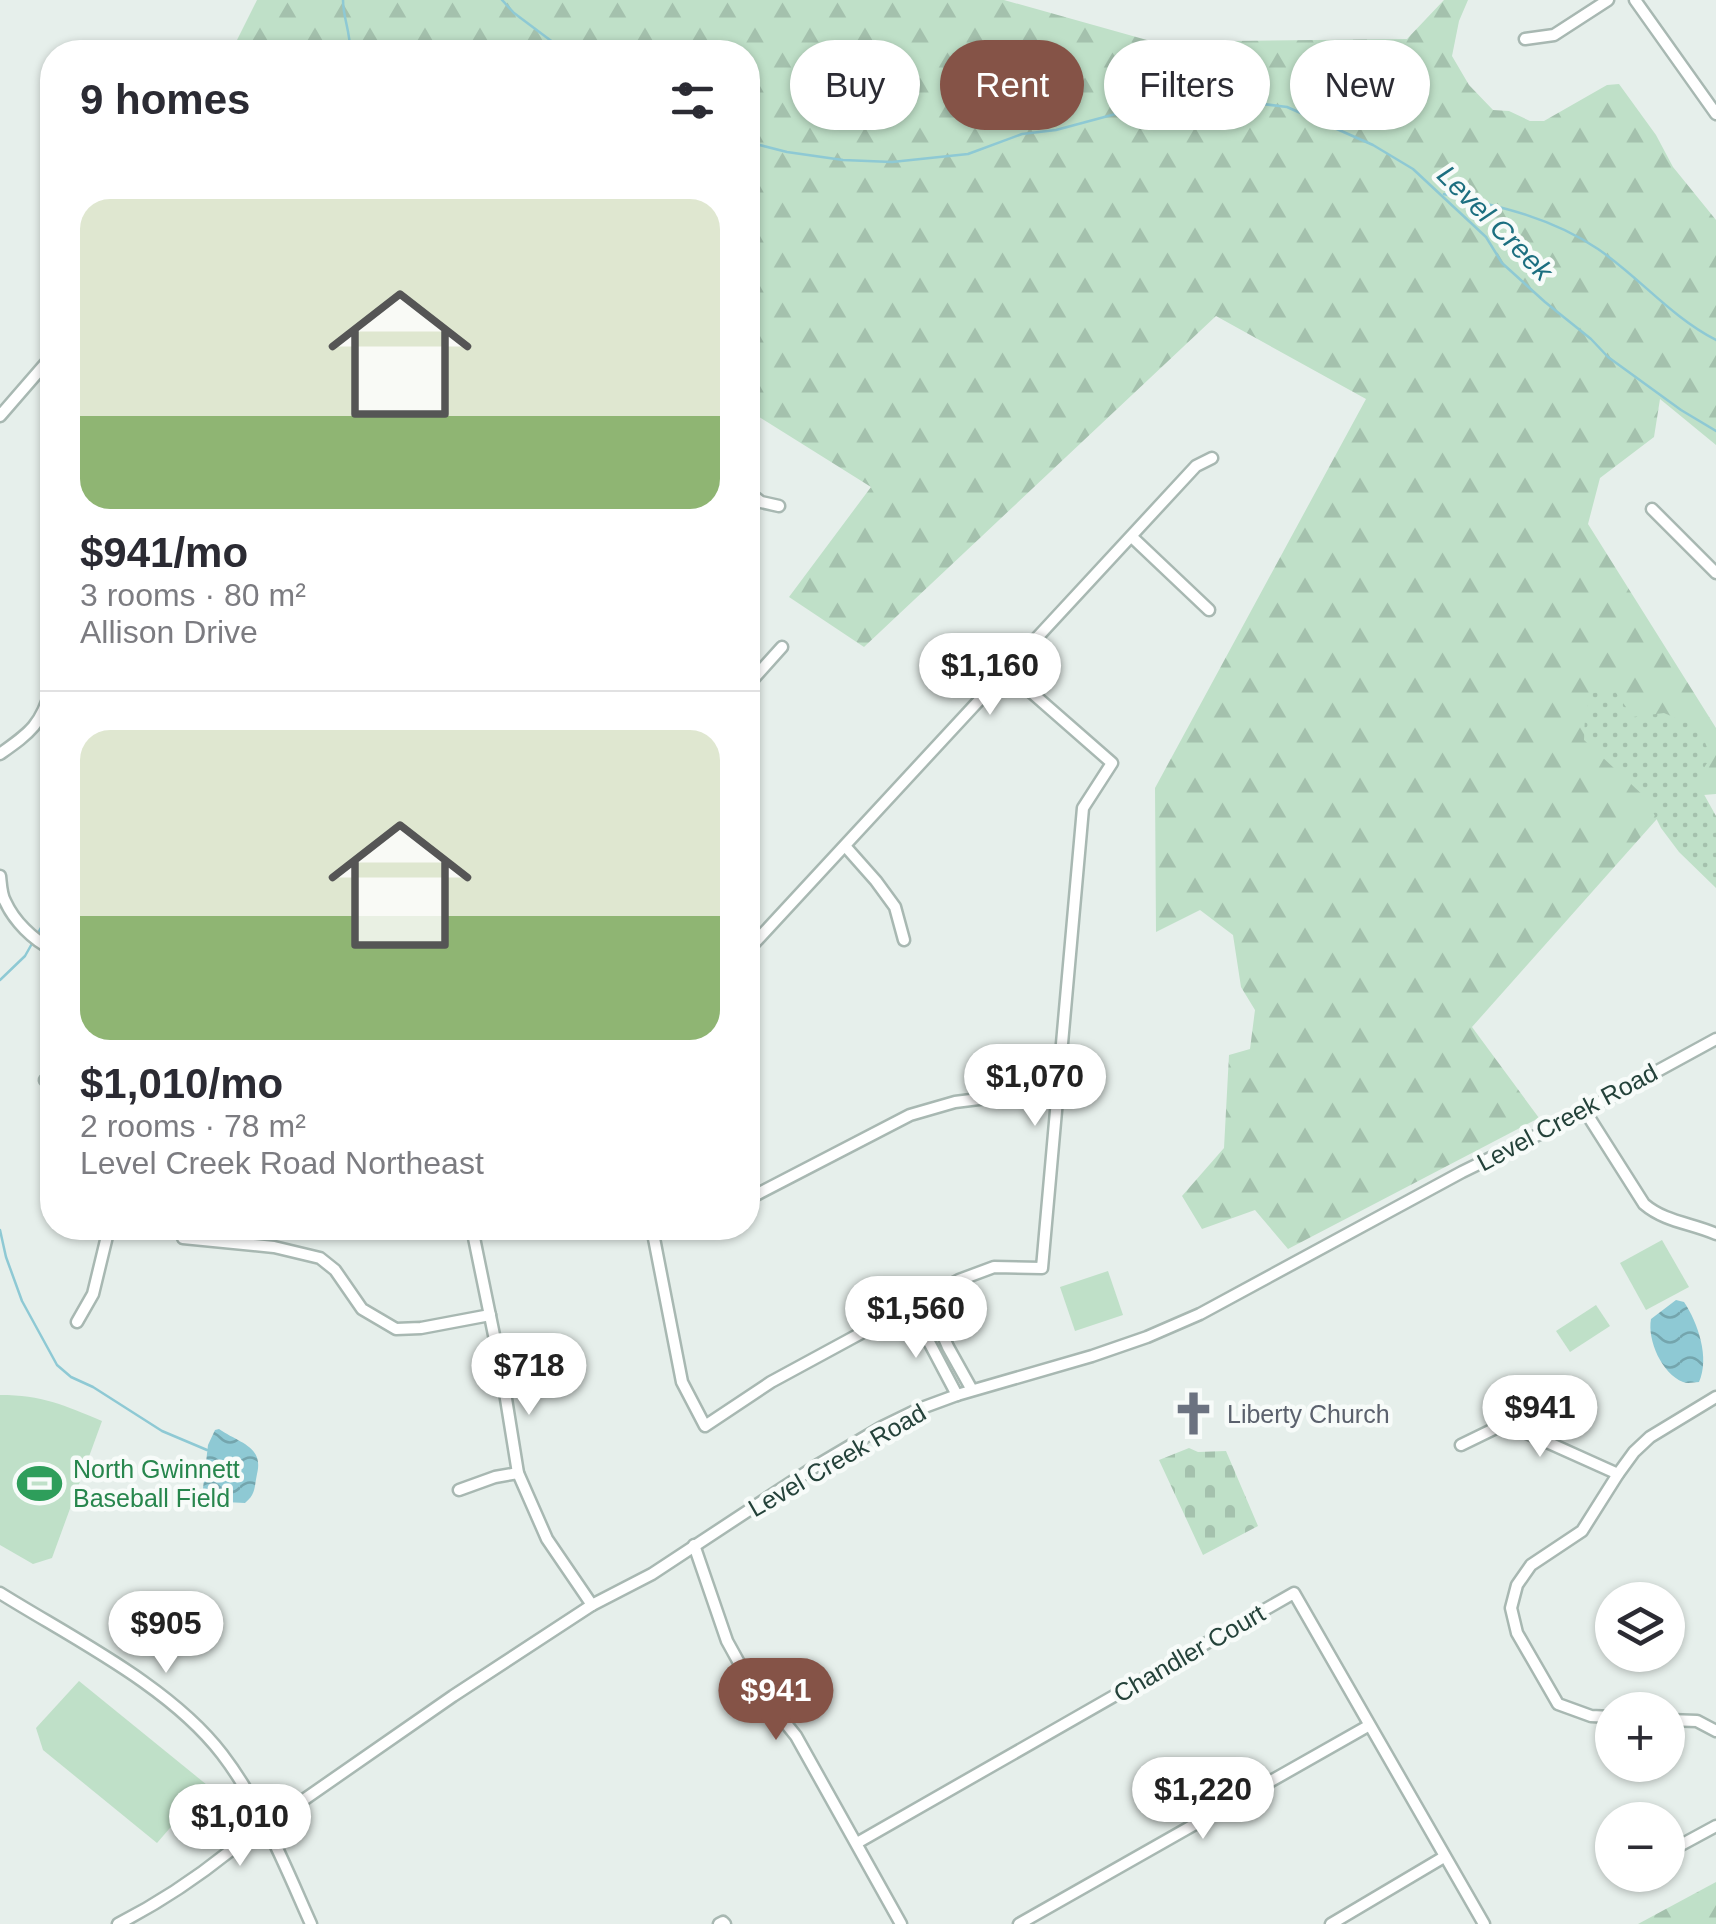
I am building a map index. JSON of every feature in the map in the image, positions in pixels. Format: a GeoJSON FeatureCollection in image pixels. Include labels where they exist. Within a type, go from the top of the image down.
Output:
{"type":"FeatureCollection","features":[{"type":"Feature","properties":{"kind":"street"},"geometry":{"type":"LineString","coordinates":[[1525,39],[1554,34],[1608,0]]}},
{"type":"Feature","properties":{"kind":"street"},"geometry":{"type":"LineString","coordinates":[[1635,0],[1716,114]]}},
{"type":"Feature","properties":{"kind":"street"},"geometry":{"type":"LineString","coordinates":[[0,416],[40,370]]}},
{"type":"Feature","properties":{"kind":"street"},"geometry":{"type":"LineString","coordinates":[[760,937],[1196,466],[1212,458]]}},
{"type":"Feature","properties":{"kind":"street"},"geometry":{"type":"LineString","coordinates":[[760,501],[779,506]]}},
{"type":"Feature","properties":{"kind":"street"},"geometry":{"type":"LineString","coordinates":[[1652,509],[1716,573]]}},
{"type":"Feature","properties":{"kind":"street"},"geometry":{"type":"LineString","coordinates":[[1132,537],[1209,610]]}},
{"type":"Feature","properties":{"kind":"street"},"geometry":{"type":"LineString","coordinates":[[760,672],[782,647]]}},
{"type":"Feature","properties":{"kind":"street"},"geometry":{"type":"LineString","coordinates":[[654,1240],[682,1382],[705,1426],[771,1382],[959,1280],[994,1268],[1042,1268],[1083,808],[1112,764],[1008,670]]}},
{"type":"Feature","properties":{"kind":"street"},"geometry":{"type":"LineString","coordinates":[[0,754],[30,733],[40,718]]}},
{"type":"Feature","properties":{"kind":"street"},"geometry":{"type":"LineString","coordinates":[[845,846],[895,907],[904,940]]}},
{"type":"Feature","properties":{"kind":"street"},"geometry":{"type":"LineString","coordinates":[[0,876],[4,900],[40,943]]}},
{"type":"Feature","properties":{"kind":"street","name":"Level Creek Road"},"geometry":{"type":"LineString","coordinates":[[118,1924],[203,1873],[454,1696],[592,1606],[652,1574],[882,1427],[957,1395],[1092,1356],[1200,1314],[1716,1039]]}},
{"type":"Feature","properties":{"kind":"street"},"geometry":{"type":"LineString","coordinates":[[760,1194],[910,1115],[971,1100],[1058,1098]]}},
{"type":"Feature","properties":{"kind":"street"},"geometry":{"type":"LineString","coordinates":[[1585,1111],[1644,1204],[1667,1219],[1716,1234]]}},
{"type":"Feature","properties":{"kind":"street"},"geometry":{"type":"LineString","coordinates":[[76,1322],[93,1294],[106,1240]]}},
{"type":"Feature","properties":{"kind":"street"},"geometry":{"type":"LineString","coordinates":[[201,1240],[320,1258],[335,1270],[362,1310],[396,1329],[490,1315]]}},
{"type":"Feature","properties":{"kind":"street"},"geometry":{"type":"LineString","coordinates":[[474,1240],[518,1473],[547,1539],[592,1606]]}},
{"type":"Feature","properties":{"kind":"street"},"geometry":{"type":"LineString","coordinates":[[926,1297],[972,1390]]}},
{"type":"Feature","properties":{"kind":"street"},"geometry":{"type":"LineString","coordinates":[[910,1306],[957,1395]]}},
{"type":"Feature","properties":{"kind":"street"},"geometry":{"type":"LineString","coordinates":[[1595,1716],[1558,1704],[1517,1633],[1511,1608],[1518,1586],[1531,1565],[1582,1530],[1618,1474],[1650,1437],[1716,1398]]}},
{"type":"Feature","properties":{"kind":"street"},"geometry":{"type":"LineString","coordinates":[[1462,1445],[1498,1426],[1520,1430],[1618,1474]]}},
{"type":"Feature","properties":{"kind":"street"},"geometry":{"type":"LineString","coordinates":[[459,1490],[518,1473]]}},
{"type":"Feature","properties":{"kind":"street"},"geometry":{"type":"LineString","coordinates":[[694,1545],[727,1642],[743,1670],[796,1736],[901,1924]]}},
{"type":"Feature","properties":{"kind":"street"},"geometry":{"type":"LineString","coordinates":[[0,1593],[121,1667],[186,1716],[222,1754],[267,1826],[311,1924]]}},
{"type":"Feature","properties":{"kind":"street","name":"Chandler Court"},"geometry":{"type":"LineString","coordinates":[[857,1843],[1294,1593],[1484,1924]]}},
{"type":"Feature","properties":{"kind":"street"},"geometry":{"type":"LineString","coordinates":[[1685,1721],[1696,1721],[1716,1732]]}},
{"type":"Feature","properties":{"kind":"street"},"geometry":{"type":"LineString","coordinates":[[1019,1924],[1368,1726]]}},
{"type":"Feature","properties":{"kind":"street"},"geometry":{"type":"LineString","coordinates":[[1685,1843],[1716,1826]]}},
{"type":"Feature","properties":{"kind":"street"},"geometry":{"type":"LineString","coordinates":[[1331,1924],[1444,1857]]}},
{"type":"Feature","properties":{"kind":"green space"},"geometry":{"type":"Polygon","coordinates":[[[257,0],[1004,0],[1147,40],[1104,40],[1104,130],[1270,130],[1270,41],[1290,40],[1290,130],[1430,130],[1430,40],[1323,40],[1407,39],[1444,0],[1468,0],[1452,56],[1469,85],[1493,110],[1544,121],[1607,85],[1619,84],[1656,135],[1673,167],[1716,220],[1716,445],[1660,399],[1654,437],[1600,478],[1588,524],[1716,728],[1716,794],[1679,797],[1672,802],[1472,1027],[1539,1118],[1288,1249],[1255,1210],[1202,1229],[1182,1196],[1224,1148],[1229,1055],[1250,1049],[1255,1010],[1241,987],[1233,935],[1200,910],[1156,932],[1155,788],[1366,399],[1216,316],[864,647],[789,597],[871,487],[760,418],[760,40],[237,40],[257,0]]]}},
{"type":"Feature","properties":{"kind":"green space"},"geometry":{"type":"Polygon","coordinates":[[[1614,690],[1633,717],[1664,713],[1699,728],[1711,757],[1696,780],[1716,816],[1716,888],[1679,852],[1646,798],[1584,740],[1591,693],[1614,690]]]}},
{"type":"Feature","properties":{"kind":"green space"},"geometry":{"type":"Polygon","coordinates":[[[1662,1240],[1689,1287],[1646,1310],[1620,1263],[1662,1240]]]}},
{"type":"Feature","properties":{"kind":"green space"},"geometry":{"type":"Polygon","coordinates":[[[1108,1271],[1123,1315],[1075,1331],[1060,1287],[1108,1271]]]}},
{"type":"Feature","properties":{"kind":"green space"},"geometry":{"type":"Polygon","coordinates":[[[1596,1305],[1610,1326],[1570,1352],[1556,1331],[1596,1305]]]}},
{"type":"Feature","properties":{"kind":"green space","name":"North Gwinnett Baseball Field"},"geometry":{"type":"Polygon","coordinates":[[[0,1395],[52,1402],[102,1421],[52,1558],[33,1564],[0,1545],[0,1395]]]}},
{"type":"Feature","properties":{"kind":"green space"},"geometry":{"type":"Polygon","coordinates":[[[1189,1448],[1198,1452],[1226,1451],[1258,1526],[1203,1555],[1159,1460],[1189,1448]]]}},
{"type":"Feature","properties":{"kind":"green space"},"geometry":{"type":"Polygon","coordinates":[[[79,1681],[207,1785],[157,1843],[43,1750],[36,1728],[79,1681]]]}},
{"type":"Feature","properties":{"kind":"green space"},"geometry":{"type":"Polygon","coordinates":[[[1716,1882],[1716,1924],[1638,1924],[1716,1882]]]}},
{"type":"Feature","properties":{"kind":"water"},"geometry":{"type":"Polygon","coordinates":[[[1676,1300],[1684,1302],[1701,1341],[1703,1362],[1699,1382],[1685,1383],[1675,1378],[1654,1346],[1651,1319],[1676,1300]]]}},
{"type":"Feature","properties":{"kind":"water"},"geometry":{"type":"Polygon","coordinates":[[[219,1429],[248,1446],[257,1457],[254,1490],[245,1503],[205,1501],[202,1497],[208,1445],[219,1429]]]}},
{"type":"Feature","properties":{"kind":"waterway"},"geometry":{"type":"LineString","coordinates":[[343,0],[349,40]]}},
{"type":"Feature","properties":{"kind":"waterway","name":"Level Creek"},"geometry":{"type":"LineString","coordinates":[[502,0],[550,40]]}},
{"type":"Feature","properties":{"kind":"waterway","name":"Level Creek"},"geometry":{"type":"LineString","coordinates":[[760,145],[843,160],[892,162],[968,154],[1022,134],[1056,130],[1164,101],[1207,97],[1287,107],[1373,145],[1413,169],[1486,237],[1502,263],[1608,357],[1716,431]]}},
{"type":"Feature","properties":{"kind":"waterway"},"geometry":{"type":"LineString","coordinates":[[1444,194],[1524,214],[1580,238],[1613,260],[1684,320],[1716,340]]}},
{"type":"Feature","properties":{"kind":"waterway"},"geometry":{"type":"LineString","coordinates":[[38,933],[40,929]]}},
{"type":"Feature","properties":{"kind":"waterway"},"geometry":{"type":"LineString","coordinates":[[0,980],[25,956],[34,940]]}},
{"type":"Feature","properties":{"kind":"waterway"},"geometry":{"type":"LineString","coordinates":[[0,1230],[22,1301],[57,1365],[162,1431],[207,1450]]}},
{"type":"Feature","properties":{"kind":"place","name":"Liberty Church"},"geometry":{"type":"Point","coordinates":[1194,1414]}},
{"type":"Feature","properties":{"kind":"place","name":"North Gwinnett Baseball Field"},"geometry":{"type":"Point","coordinates":[40,1483]}}]}
